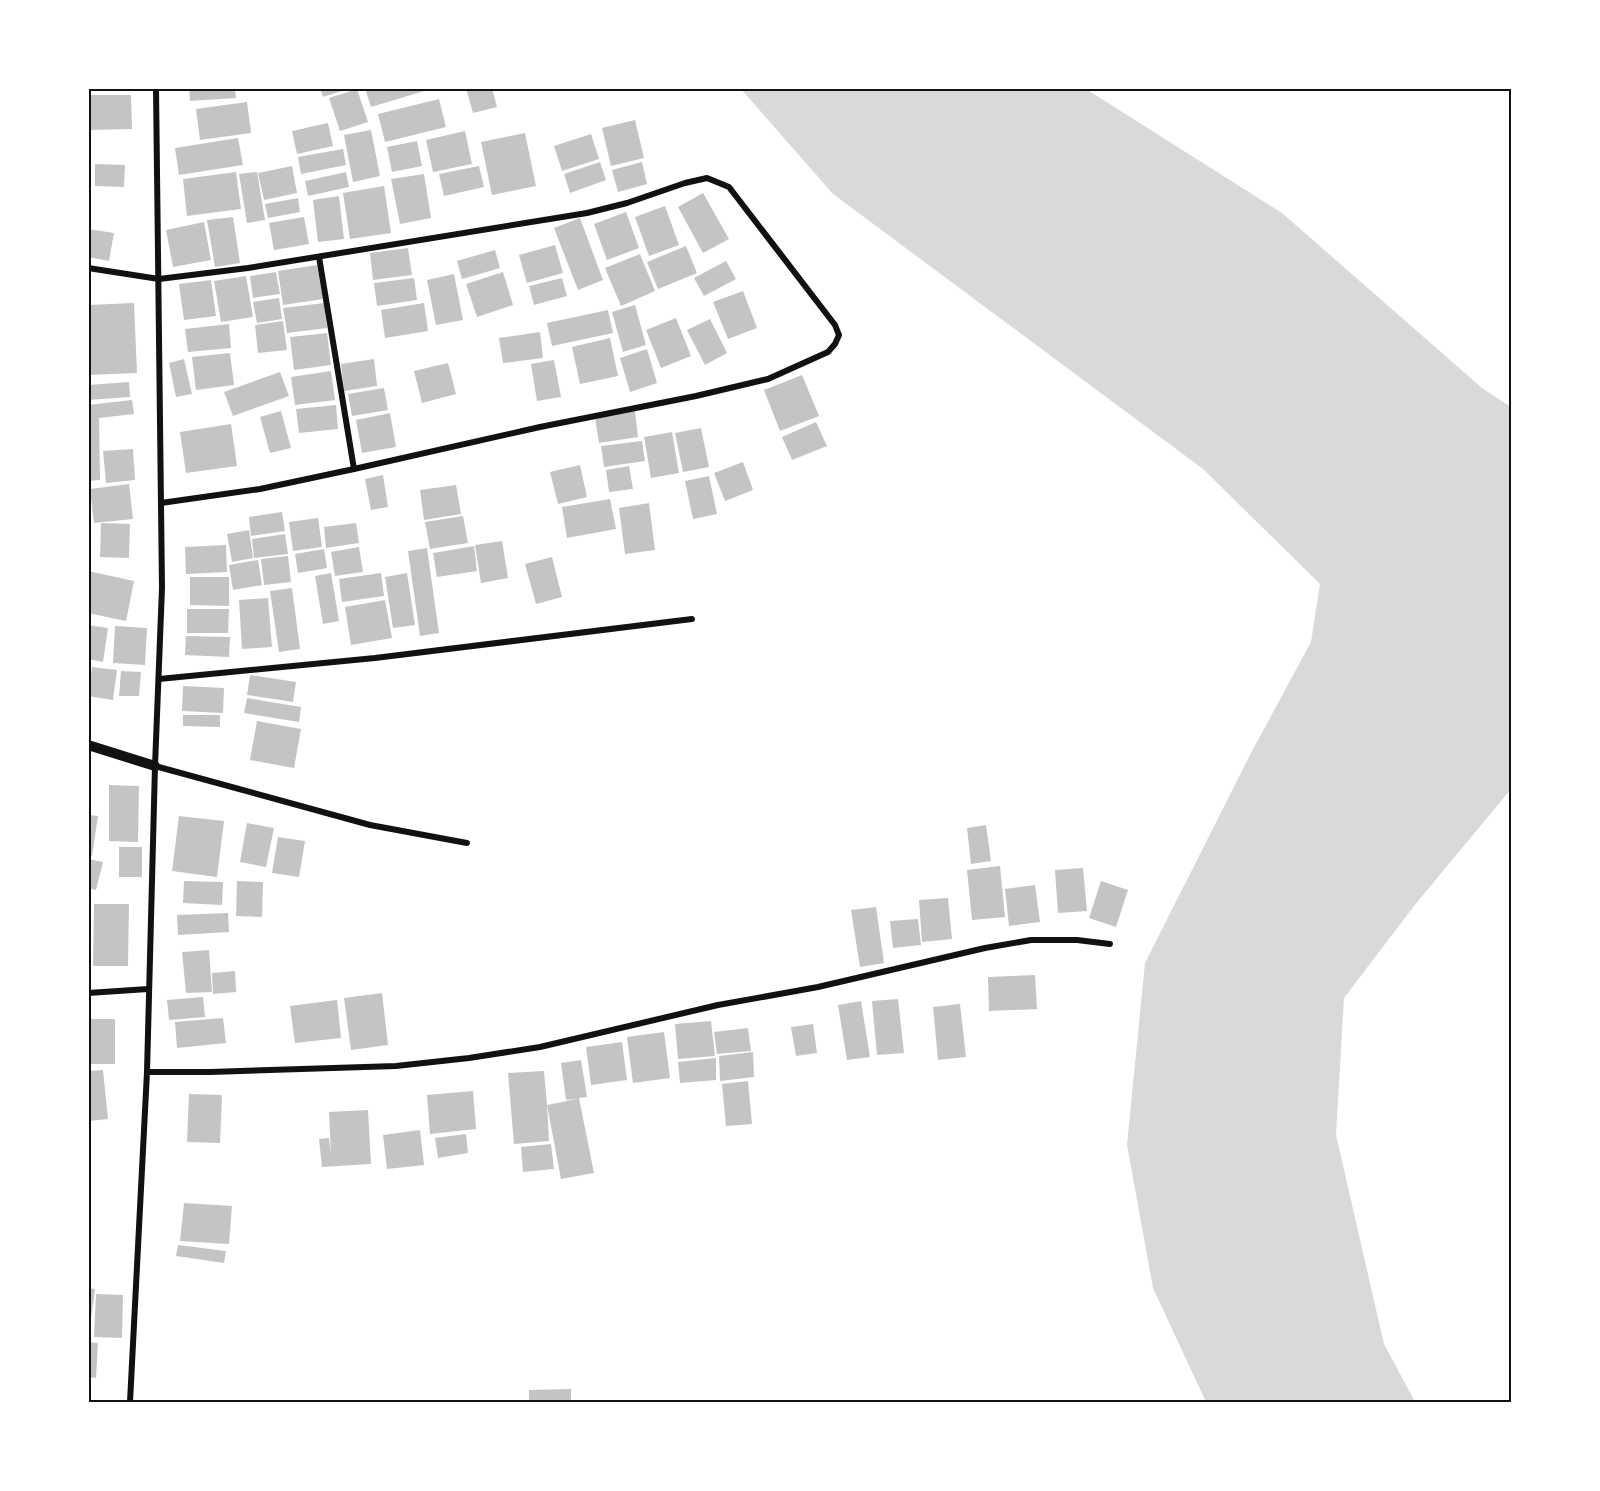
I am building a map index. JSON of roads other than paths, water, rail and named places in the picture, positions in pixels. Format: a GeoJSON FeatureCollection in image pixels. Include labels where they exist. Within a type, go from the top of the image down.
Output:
{"type":"FeatureCollection","features":[{"type":"Feature","properties":{"kind":"street"},"geometry":{"type":"LineString","coordinates":[[130,1402],[147,1071],[162,588],[156,88]]}},
{"type":"Feature","properties":{"kind":"street"},"geometry":{"type":"LineString","coordinates":[[88,268],[159,279],[248,268],[587,213],[707,178],[729,187],[835,325],[839,335],[828,352],[768,379],[260,489],[161,503]]}},
{"type":"Feature","properties":{"kind":"street"},"geometry":{"type":"LineString","coordinates":[[319,257],[354,469]]}},
{"type":"Feature","properties":{"kind":"street"},"geometry":{"type":"LineString","coordinates":[[159,679],[375,658],[692,618]]}},
{"type":"Feature","properties":{"kind":"street"},"geometry":{"type":"LineString","coordinates":[[88,745],[155,766],[370,825],[467,843]]}},
{"type":"Feature","properties":{"kind":"street"},"geometry":{"type":"LineString","coordinates":[[147,1071],[210,1072],[396,1066],[469,1058],[540,1047],[718,1005],[818,987],[985,948],[1031,940],[1077,940],[1110,944]]}},
{"type":"Feature","properties":{"kind":"street"},"geometry":{"type":"LineString","coordinates":[[88,993],[148,989]]}}]}
